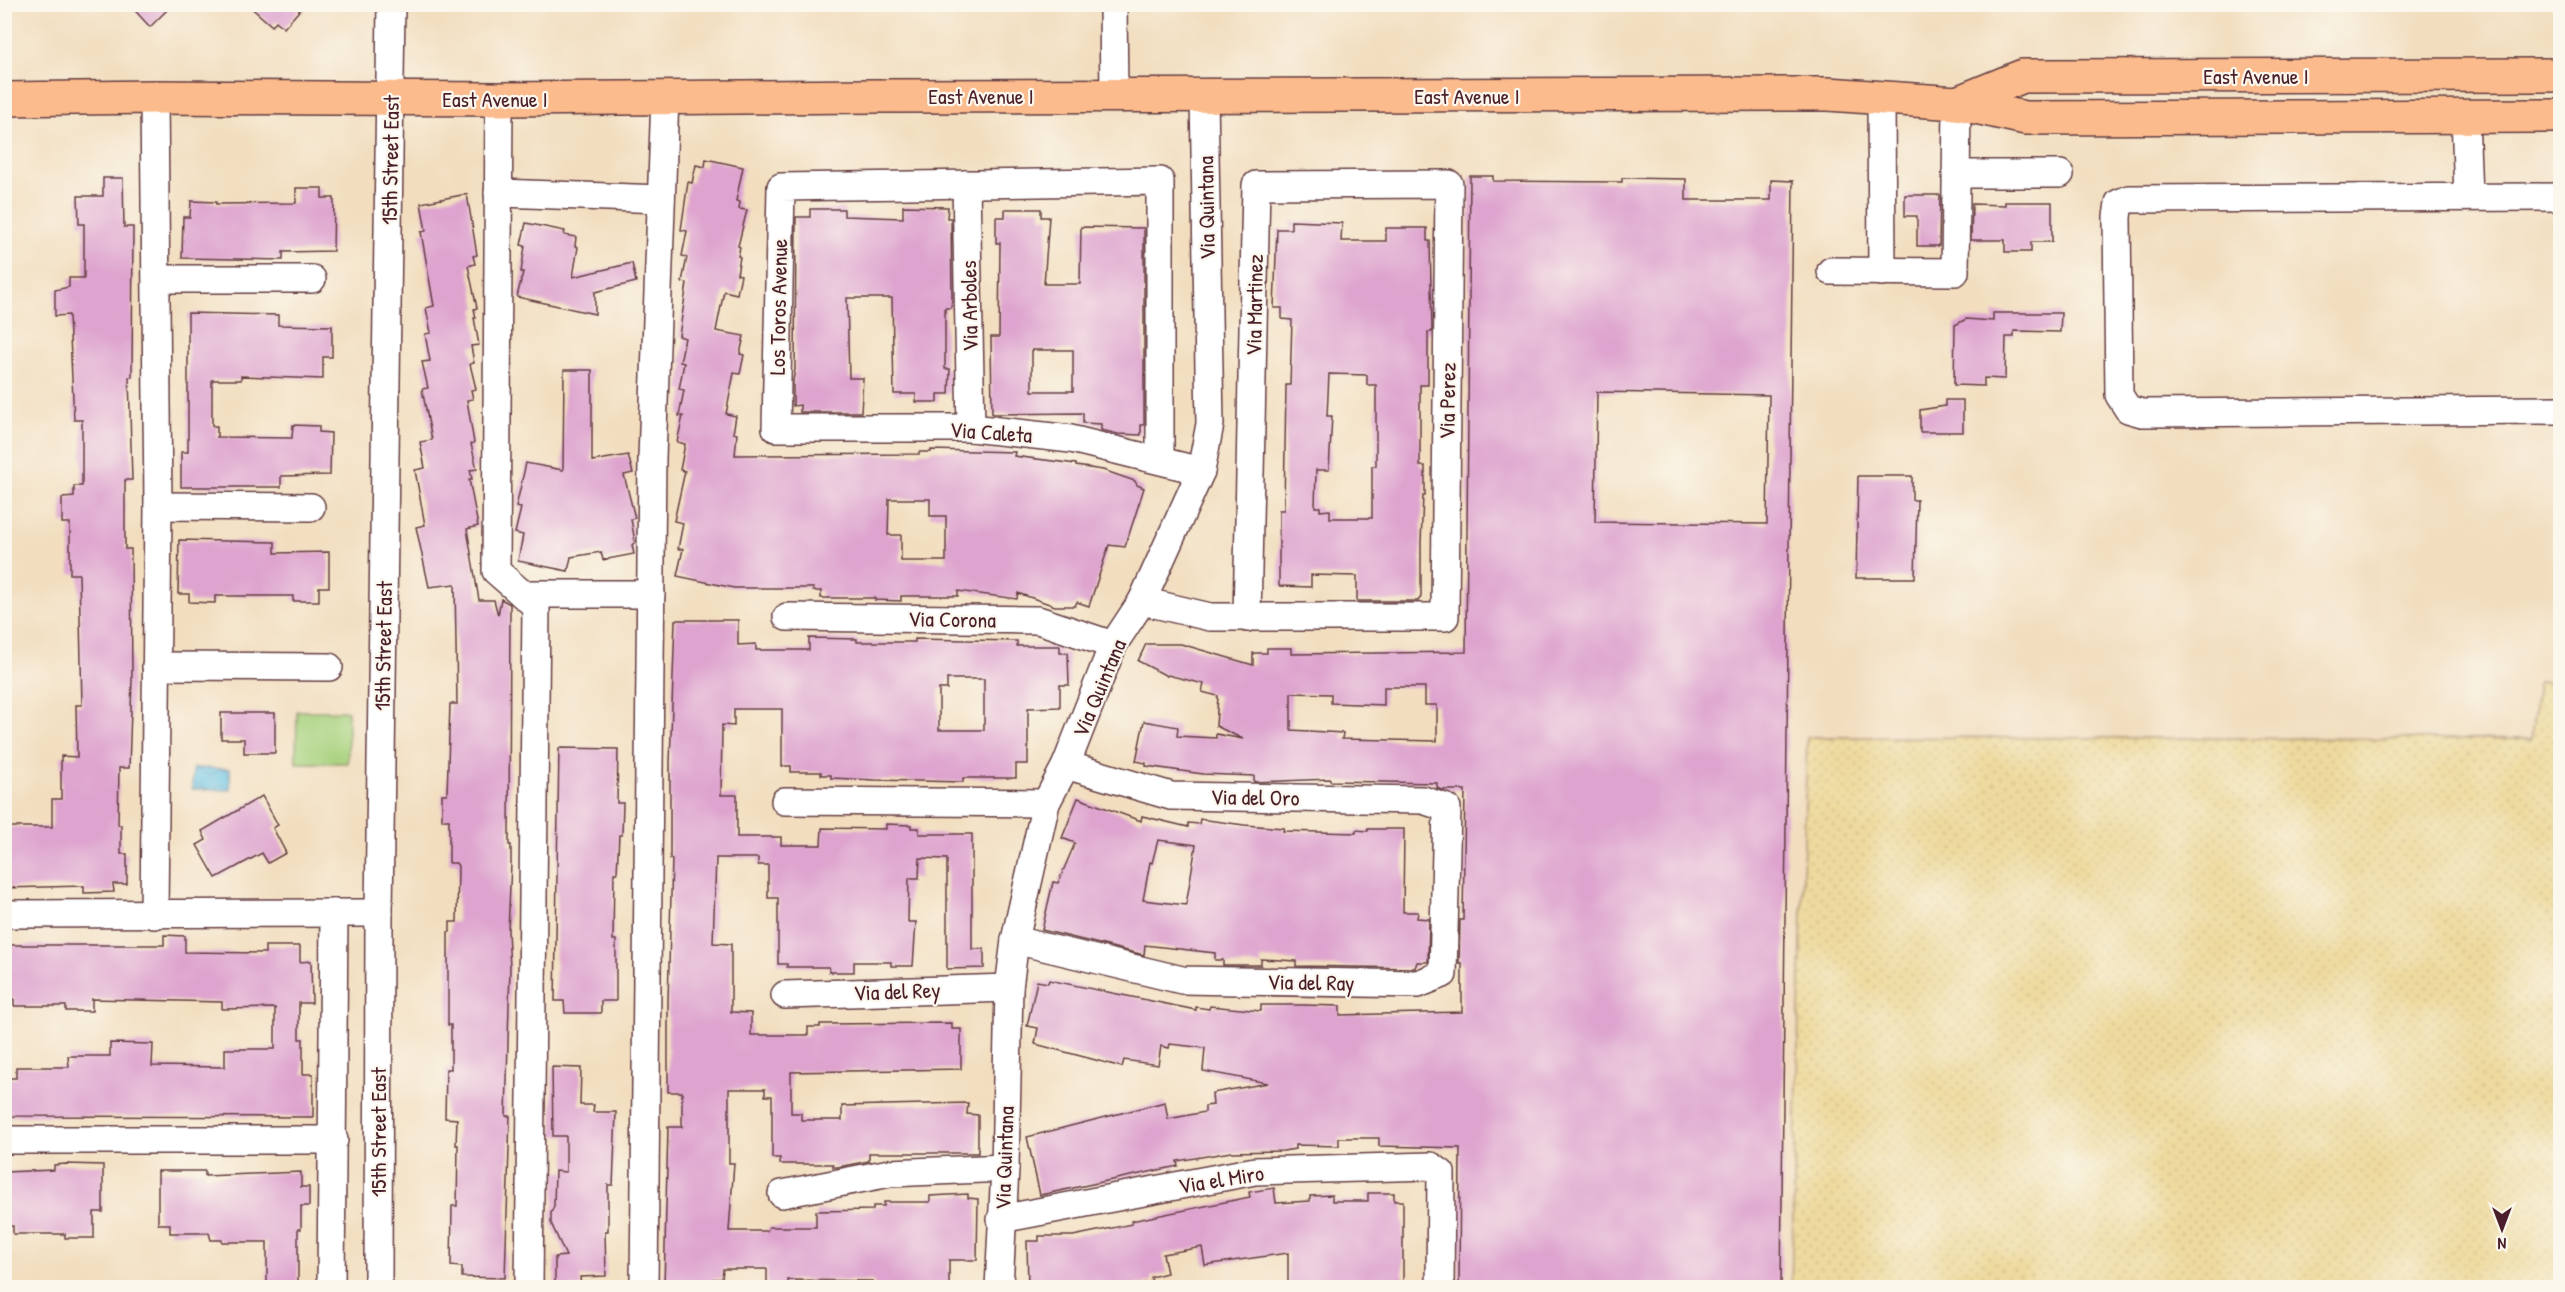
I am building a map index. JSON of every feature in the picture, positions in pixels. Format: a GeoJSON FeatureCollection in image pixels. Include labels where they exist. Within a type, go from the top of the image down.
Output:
{"type":"FeatureCollection","features":[{"type":"Feature","properties":{"kind":"main road"},"geometry":{"type":"LineString","coordinates":[[2464,75],[2465,116]]}},
{"type":"Feature","properties":{"kind":"main road","name":"East Avenue I"},"geometry":{"type":"LineString","coordinates":[[1957,103],[2024,76],[2560,75]]}},
{"type":"Feature","properties":{"kind":"main road","name":"East Avenue I"},"geometry":{"type":"LineString","coordinates":[[4,99],[1828,94],[1957,103],[2025,118],[2560,116]]}},
{"type":"Feature","properties":{"kind":"street","name":"15th Street East"},"geometry":{"type":"LineString","coordinates":[[378,1287],[379,913],[391,4]]}},
{"type":"Feature","properties":{"kind":"street"},"geometry":{"type":"LineString","coordinates":[[1113,4],[1114,96]]}},
{"type":"Feature","properties":{"kind":"street"},"geometry":{"type":"LineString","coordinates":[[154,97],[158,506],[154,915]]}},
{"type":"Feature","properties":{"kind":"street"},"geometry":{"type":"LineString","coordinates":[[644,1287],[652,458],[665,97]]}},
{"type":"Feature","properties":{"kind":"street","name":"Via Quintana"},"geometry":{"type":"LineString","coordinates":[[999,1287],[1005,1168],[1009,988],[1016,940],[1046,803],[1066,765],[1113,645],[1142,601],[1201,471],[1210,424],[1204,97]]}},
{"type":"Feature","properties":{"kind":"street"},"geometry":{"type":"LineString","coordinates":[[1881,98],[1882,272]]}},
{"type":"Feature","properties":{"kind":"street"},"geometry":{"type":"LineString","coordinates":[[499,99],[496,571],[536,606],[529,1287]]}},
{"type":"Feature","properties":{"kind":"street"},"geometry":{"type":"LineString","coordinates":[[1831,272],[1955,272],[1957,103]]}},
{"type":"Feature","properties":{"kind":"street"},"geometry":{"type":"LineString","coordinates":[[2465,116],[2468,196]]}},
{"type":"Feature","properties":{"kind":"street"},"geometry":{"type":"LineString","coordinates":[[1956,174],[2060,174]]}},
{"type":"Feature","properties":{"kind":"street","name":"Via Quintana"},"geometry":{"type":"LineString","coordinates":[[966,184],[1160,181],[1160,460]]}},
{"type":"Feature","properties":{"kind":"street","name":"Los Toros Avenue"},"geometry":{"type":"LineString","coordinates":[[776,428],[781,187],[966,184]]}},
{"type":"Feature","properties":{"kind":"street","name":"Via Arboles"},"geometry":{"type":"LineString","coordinates":[[966,184],[971,428]]}},
{"type":"Feature","properties":{"kind":"street","name":"Via Perez"},"geometry":{"type":"LineString","coordinates":[[1248,618],[1444,617],[1449,184]]}},
{"type":"Feature","properties":{"kind":"street","name":"Via Martinez"},"geometry":{"type":"LineString","coordinates":[[1248,618],[1256,185],[1449,184]]}},
{"type":"Feature","properties":{"kind":"street"},"geometry":{"type":"LineString","coordinates":[[498,193],[662,199]]}},
{"type":"Feature","properties":{"kind":"street"},"geometry":{"type":"LineString","coordinates":[[2560,197],[2129,199],[2120,203],[2117,217],[2119,395],[2128,409],[2142,413],[2560,410]]}},
{"type":"Feature","properties":{"kind":"street"},"geometry":{"type":"LineString","coordinates":[[157,279],[312,279]]}},
{"type":"Feature","properties":{"kind":"street","name":"Via Caleta"},"geometry":{"type":"LineString","coordinates":[[776,428],[971,428],[1071,439],[1201,471]]}},
{"type":"Feature","properties":{"kind":"street"},"geometry":{"type":"LineString","coordinates":[[158,506],[311,507]]}},
{"type":"Feature","properties":{"kind":"street"},"geometry":{"type":"LineString","coordinates":[[522,594],[651,594]]}},
{"type":"Feature","properties":{"kind":"street"},"geometry":{"type":"LineString","coordinates":[[1142,601],[1210,616],[1248,618]]}},
{"type":"Feature","properties":{"kind":"street","name":"Via Corona"},"geometry":{"type":"LineString","coordinates":[[787,617],[1038,620],[1113,645]]}},
{"type":"Feature","properties":{"kind":"street"},"geometry":{"type":"LineString","coordinates":[[156,666],[329,667]]}},
{"type":"Feature","properties":{"kind":"street","name":"Via del Oro"},"geometry":{"type":"LineString","coordinates":[[1066,765],[1172,796],[1423,800],[1447,808]]}},
{"type":"Feature","properties":{"kind":"street"},"geometry":{"type":"LineString","coordinates":[[785,801],[1046,803]]}},
{"type":"Feature","properties":{"kind":"street","name":"Via del Ray"},"geometry":{"type":"LineString","coordinates":[[1016,940],[1182,980],[1418,984],[1443,974],[1447,808]]}},
{"type":"Feature","properties":{"kind":"street"},"geometry":{"type":"LineString","coordinates":[[331,1287],[334,913]]}},
{"type":"Feature","properties":{"kind":"street"},"geometry":{"type":"LineString","coordinates":[[4,914],[379,913]]}},
{"type":"Feature","properties":{"kind":"street","name":"Via del Rey"},"geometry":{"type":"LineString","coordinates":[[785,995],[1009,988]]}},
{"type":"Feature","properties":{"kind":"street"},"geometry":{"type":"LineString","coordinates":[[4,1140],[333,1140]]}},
{"type":"Feature","properties":{"kind":"street","name":"Via el Miro"},"geometry":{"type":"LineString","coordinates":[[1001,1218],[1255,1172],[1431,1166],[1441,1173],[1440,1287]]}},
{"type":"Feature","properties":{"kind":"street"},"geometry":{"type":"LineString","coordinates":[[782,1194],[890,1173],[1005,1168]]}},
{"type":"Feature","properties":{"kind":"green space"},"geometry":{"type":"Polygon","coordinates":[[[297,711],[348,711],[348,763],[296,763],[297,711]]]}},
{"type":"Feature","properties":{"kind":"sand"},"geometry":{"type":"Polygon","coordinates":[[[2538,682],[2560,682],[2560,1287],[1791,1287],[1807,737],[2531,739],[2538,682]]]}},
{"type":"Feature","properties":{"kind":"water"},"geometry":{"type":"Polygon","coordinates":[[[193,768],[230,769],[230,790],[192,789],[193,768]]]}},
{"type":"Feature","properties":{"kind":"building"},"geometry":{"type":"Polygon","coordinates":[[[129,4],[173,4],[150,27],[129,4]]]}},
{"type":"Feature","properties":{"kind":"building"},"geometry":{"type":"Polygon","coordinates":[[[247,4],[305,4],[284,28],[276,21],[272,26],[247,4]]]}},
{"type":"Feature","properties":{"kind":"building"},"geometry":{"type":"Polygon","coordinates":[[[706,159],[743,167],[736,201],[740,202],[739,209],[747,210],[738,246],[740,257],[737,274],[741,275],[737,294],[724,291],[716,331],[744,336],[740,354],[744,355],[740,374],[734,373],[726,414],[736,416],[733,433],[737,434],[735,455],[919,454],[919,452],[931,452],[931,450],[1015,452],[1014,456],[1076,464],[1076,466],[1103,470],[1135,481],[1137,485],[1144,488],[1125,547],[1109,545],[1089,606],[1077,602],[1075,606],[1055,606],[1018,593],[1017,599],[958,591],[958,596],[901,596],[901,601],[875,600],[875,598],[821,598],[821,591],[813,591],[813,588],[734,588],[677,576],[683,549],[678,549],[683,523],[674,521],[685,471],[680,470],[685,444],[677,442],[683,416],[679,416],[684,390],[679,389],[684,363],[680,362],[685,338],[679,336],[687,283],[682,282],[687,257],[682,256],[687,231],[681,230],[688,182],[692,183],[696,165],[705,167],[706,159]],[[889,499],[888,535],[901,535],[901,561],[946,561],[946,516],[930,516],[930,499],[889,499]]]}},
{"type":"Feature","properties":{"kind":"building"},"geometry":{"type":"Polygon","coordinates":[[[1470,176],[1493,176],[1493,181],[1622,182],[1622,178],[1686,179],[1686,200],[1771,200],[1771,180],[1793,181],[1781,1287],[1459,1287],[1460,1148],[1379,1146],[1379,1138],[1339,1138],[1339,1146],[1295,1145],[1295,1149],[1283,1151],[1231,1152],[1177,1161],[1178,1166],[1040,1195],[1027,1137],[1165,1102],[1168,1119],[1205,1112],[1205,1106],[1213,1105],[1212,1093],[1268,1083],[1203,1071],[1205,1048],[1170,1044],[1169,1048],[1161,1046],[1158,1065],[1124,1060],[1122,1067],[1035,1044],[1038,1028],[1027,1026],[1037,981],[1048,983],[1049,980],[1196,1010],[1196,1007],[1209,1009],[1210,1006],[1261,1011],[1261,1005],[1303,1005],[1340,1006],[1340,1015],[1462,1012],[1462,963],[1459,963],[1460,920],[1463,920],[1465,790],[1442,790],[1437,788],[1437,783],[1330,781],[1330,779],[1254,782],[1254,776],[1203,774],[1146,766],[1146,763],[1136,761],[1144,721],[1178,727],[1177,736],[1216,738],[1216,734],[1243,739],[1216,726],[1218,696],[1202,692],[1204,684],[1167,676],[1138,661],[1146,644],[1181,644],[1253,665],[1253,653],[1267,653],[1267,648],[1291,648],[1291,654],[1466,652],[1470,176]],[[1597,392],[1595,522],[1767,524],[1769,395],[1597,392]],[[1384,687],[1384,705],[1331,703],[1331,694],[1291,693],[1291,730],[1343,733],[1342,739],[1437,741],[1437,705],[1425,705],[1425,687],[1384,687]]]}},
{"type":"Feature","properties":{"kind":"building"},"geometry":{"type":"Polygon","coordinates":[[[103,178],[123,178],[124,227],[133,227],[132,377],[129,377],[132,480],[125,480],[125,549],[131,549],[132,680],[129,768],[119,768],[118,825],[121,825],[121,854],[127,854],[127,884],[113,884],[114,892],[84,893],[84,886],[4,888],[4,827],[52,827],[52,799],[61,799],[61,756],[77,757],[76,705],[82,705],[79,574],[70,574],[70,523],[62,523],[62,498],[74,497],[74,486],[82,486],[82,420],[74,420],[69,315],[55,316],[55,290],[69,287],[69,278],[84,278],[84,224],[79,224],[78,196],[103,196],[103,178]]]}},
{"type":"Feature","properties":{"kind":"building"},"geometry":{"type":"Polygon","coordinates":[[[296,188],[322,188],[322,198],[334,198],[333,251],[283,252],[283,260],[182,258],[183,217],[190,217],[191,201],[216,202],[216,204],[296,203],[296,188]]]}},
{"type":"Feature","properties":{"kind":"building"},"geometry":{"type":"Polygon","coordinates":[[[467,194],[477,255],[473,256],[475,264],[468,266],[477,308],[474,309],[476,318],[474,318],[479,345],[471,346],[474,363],[470,364],[476,389],[471,390],[473,399],[467,400],[474,443],[471,444],[477,469],[470,470],[472,479],[469,479],[478,526],[467,529],[479,600],[494,600],[498,615],[501,599],[510,604],[509,845],[511,845],[511,863],[506,1116],[510,1116],[505,1278],[462,1277],[462,1267],[451,1266],[452,1206],[457,1206],[458,1145],[456,1145],[457,1119],[445,1118],[446,1069],[451,1069],[451,1025],[448,1025],[448,932],[450,932],[450,922],[457,922],[458,866],[456,863],[449,863],[449,820],[442,820],[442,794],[447,794],[450,704],[457,704],[455,584],[429,587],[416,527],[425,525],[415,470],[425,468],[420,442],[432,440],[422,389],[428,388],[422,362],[430,361],[425,334],[431,333],[426,308],[434,306],[421,232],[426,231],[421,203],[467,194]]]}},
{"type":"Feature","properties":{"kind":"building"},"geometry":{"type":"Polygon","coordinates":[[[1905,195],[1940,195],[1939,246],[1917,246],[1917,216],[1905,216],[1905,195]]]}},
{"type":"Feature","properties":{"kind":"building"},"geometry":{"type":"Polygon","coordinates":[[[2005,202],[2052,202],[2052,242],[2031,242],[2031,252],[2005,252],[2005,240],[1971,240],[1972,204],[2005,205],[2005,202]]]}},
{"type":"Feature","properties":{"kind":"building"},"geometry":{"type":"Polygon","coordinates":[[[903,206],[948,207],[947,218],[951,218],[952,298],[951,308],[945,308],[945,369],[950,369],[949,394],[938,394],[938,402],[916,402],[916,394],[894,394],[892,298],[847,298],[849,378],[863,378],[861,412],[800,412],[800,405],[793,406],[796,217],[810,217],[810,209],[844,209],[844,216],[903,218],[903,206]]]}},
{"type":"Feature","properties":{"kind":"building"},"geometry":{"type":"Polygon","coordinates":[[[1005,209],[1041,209],[1041,217],[1049,217],[1044,284],[1080,284],[1081,227],[1144,228],[1144,425],[1141,425],[1141,435],[1118,434],[1101,430],[1101,424],[1083,423],[1083,413],[992,414],[991,337],[999,337],[1000,243],[996,243],[996,217],[1005,217],[1005,209]],[[1032,350],[1032,391],[1073,391],[1073,350],[1032,350]]]}},
{"type":"Feature","properties":{"kind":"building"},"geometry":{"type":"Polygon","coordinates":[[[1291,221],[1342,223],[1341,241],[1386,241],[1386,228],[1427,228],[1427,241],[1430,241],[1432,332],[1428,332],[1428,385],[1420,385],[1420,466],[1425,466],[1425,496],[1423,496],[1421,543],[1421,597],[1418,601],[1357,601],[1357,576],[1311,575],[1311,587],[1279,586],[1279,510],[1284,510],[1286,385],[1290,385],[1292,320],[1282,319],[1282,308],[1274,308],[1277,229],[1291,229],[1291,221]],[[1329,374],[1327,416],[1332,416],[1329,470],[1316,470],[1315,507],[1320,507],[1320,511],[1330,510],[1330,518],[1372,518],[1372,466],[1376,466],[1376,385],[1367,385],[1367,375],[1329,374]]]}},
{"type":"Feature","properties":{"kind":"building"},"geometry":{"type":"Polygon","coordinates":[[[526,223],[565,231],[564,235],[576,237],[575,246],[578,247],[573,277],[632,263],[636,282],[595,292],[595,314],[517,297],[523,272],[521,272],[525,246],[521,245],[526,223]]]}},
{"type":"Feature","properties":{"kind":"building"},"geometry":{"type":"Polygon","coordinates":[[[188,313],[278,315],[278,325],[332,326],[332,357],[323,357],[323,379],[241,376],[241,380],[212,380],[212,426],[217,426],[217,437],[292,438],[293,425],[319,426],[319,432],[331,433],[330,475],[281,476],[281,487],[181,487],[181,452],[188,452],[188,313]]]}},
{"type":"Feature","properties":{"kind":"building"},"geometry":{"type":"Polygon","coordinates":[[[1993,313],[2061,313],[2060,332],[2014,331],[2014,337],[2006,337],[2005,379],[1984,378],[1984,386],[1954,385],[1955,325],[1966,319],[1993,321],[1993,313]]]}},
{"type":"Feature","properties":{"kind":"building"},"geometry":{"type":"Polygon","coordinates":[[[564,370],[592,370],[592,461],[628,455],[633,473],[624,475],[635,518],[631,519],[635,542],[632,545],[634,554],[603,560],[601,552],[571,557],[568,571],[518,561],[523,535],[515,533],[521,508],[516,507],[526,463],[563,470],[564,370]]]}},
{"type":"Feature","properties":{"kind":"building"},"geometry":{"type":"Polygon","coordinates":[[[1945,400],[1963,400],[1963,432],[1920,432],[1920,410],[1945,406],[1945,400]]]}},
{"type":"Feature","properties":{"kind":"building"},"geometry":{"type":"Polygon","coordinates":[[[1858,476],[1912,476],[1912,500],[1917,500],[1915,578],[1856,578],[1858,476]]]}},
{"type":"Feature","properties":{"kind":"building"},"geometry":{"type":"Polygon","coordinates":[[[179,540],[275,542],[275,553],[329,552],[329,587],[319,587],[319,601],[293,601],[293,596],[215,596],[215,603],[189,602],[189,594],[178,594],[179,540]]]}},
{"type":"Feature","properties":{"kind":"building"},"geometry":{"type":"Polygon","coordinates":[[[675,620],[738,620],[738,645],[756,644],[756,650],[809,650],[809,638],[857,639],[857,642],[915,642],[915,639],[1017,641],[1017,646],[1060,646],[1060,653],[1068,653],[1069,685],[1060,685],[1060,707],[1028,708],[1028,764],[1016,764],[1016,778],[963,778],[963,782],[875,780],[831,778],[831,775],[821,775],[821,772],[791,772],[791,766],[782,766],[782,709],[734,709],[734,726],[722,725],[721,795],[737,795],[737,837],[781,837],[781,845],[821,845],[822,828],[886,829],[886,824],[911,825],[911,828],[919,828],[919,834],[972,834],[972,949],[984,949],[984,968],[947,969],[947,859],[920,858],[919,878],[909,878],[908,922],[916,922],[913,966],[891,966],[891,962],[854,962],[854,972],[829,972],[829,967],[787,967],[787,964],[778,964],[778,898],[768,898],[768,865],[758,865],[758,858],[716,858],[713,943],[731,944],[731,1012],[751,1013],[751,1035],[808,1035],[808,1027],[820,1027],[820,1024],[952,1023],[952,1029],[961,1029],[961,1069],[791,1072],[791,1113],[801,1113],[801,1120],[842,1120],[842,1106],[968,1103],[967,1114],[978,1115],[978,1153],[869,1153],[869,1161],[838,1167],[833,1167],[833,1164],[780,1164],[780,1158],[772,1158],[772,1096],[765,1096],[765,1089],[729,1089],[729,1163],[734,1163],[729,1231],[767,1231],[769,1227],[816,1227],[816,1211],[873,1210],[873,1206],[884,1206],[884,1202],[930,1202],[930,1196],[968,1194],[968,1198],[978,1199],[977,1260],[949,1260],[949,1287],[875,1287],[873,1281],[788,1280],[788,1287],[767,1287],[767,1269],[723,1269],[722,1279],[713,1279],[712,1287],[664,1287],[668,1127],[682,1127],[682,1092],[668,1092],[672,859],[670,859],[670,763],[675,620]],[[947,679],[947,689],[939,689],[939,730],[984,730],[984,679],[947,679]]]}},
{"type":"Feature","properties":{"kind":"building"},"geometry":{"type":"Polygon","coordinates":[[[221,713],[275,713],[275,753],[244,753],[244,739],[221,739],[221,713]]]}},
{"type":"Feature","properties":{"kind":"building"},"geometry":{"type":"Polygon","coordinates":[[[559,748],[618,749],[617,803],[623,803],[622,835],[619,835],[617,873],[614,873],[613,940],[616,940],[616,1001],[601,1001],[601,1013],[565,1013],[564,1001],[555,1001],[559,748]]]}},
{"type":"Feature","properties":{"kind":"building"},"geometry":{"type":"Polygon","coordinates":[[[262,796],[278,825],[273,828],[286,853],[268,863],[262,853],[216,878],[197,845],[206,840],[202,831],[262,796]]]}},
{"type":"Feature","properties":{"kind":"building"},"geometry":{"type":"Polygon","coordinates":[[[1078,798],[1141,821],[1142,816],[1188,827],[1188,823],[1199,824],[1200,819],[1284,828],[1283,831],[1356,833],[1356,830],[1368,831],[1368,829],[1404,829],[1403,912],[1418,912],[1417,918],[1429,919],[1428,962],[1417,962],[1415,968],[1296,966],[1296,961],[1261,959],[1261,965],[1223,965],[1223,960],[1215,960],[1215,953],[1145,945],[1144,955],[1042,930],[1053,882],[1058,883],[1075,843],[1062,838],[1078,798]],[[1158,840],[1152,863],[1150,862],[1143,900],[1186,905],[1196,845],[1158,840]]]}},
{"type":"Feature","properties":{"kind":"building"},"geometry":{"type":"Polygon","coordinates":[[[164,935],[185,936],[185,952],[265,953],[265,946],[300,946],[300,962],[311,961],[312,1003],[299,1003],[299,1039],[303,1039],[303,1074],[313,1074],[313,1117],[6,1116],[6,1078],[16,1078],[16,1067],[69,1067],[68,1056],[110,1056],[110,1043],[153,1044],[152,1066],[225,1067],[225,1049],[275,1049],[275,1008],[222,1009],[222,1002],[92,999],[92,1011],[66,1011],[66,1006],[14,1006],[14,999],[4,999],[4,945],[164,945],[164,935]]]}},
{"type":"Feature","properties":{"kind":"building"},"geometry":{"type":"Polygon","coordinates":[[[552,1067],[581,1068],[580,1105],[594,1105],[593,1112],[616,1112],[613,1185],[608,1185],[608,1231],[605,1231],[606,1276],[580,1277],[581,1287],[555,1287],[555,1257],[566,1256],[551,1223],[551,1213],[554,1206],[555,1171],[566,1172],[566,1136],[553,1136],[552,1067]]]}},
{"type":"Feature","properties":{"kind":"building"},"geometry":{"type":"Polygon","coordinates":[[[54,1165],[103,1165],[103,1212],[94,1212],[94,1238],[65,1238],[65,1234],[13,1234],[13,1226],[4,1226],[4,1172],[54,1170],[54,1165]]]}},
{"type":"Feature","properties":{"kind":"building"},"geometry":{"type":"Polygon","coordinates":[[[158,1171],[205,1171],[205,1176],[301,1172],[301,1187],[309,1187],[309,1206],[301,1206],[301,1229],[298,1229],[298,1287],[267,1287],[267,1242],[222,1242],[222,1240],[211,1240],[209,1233],[170,1233],[170,1224],[158,1224],[158,1171]]]}},
{"type":"Feature","properties":{"kind":"building"},"geometry":{"type":"Polygon","coordinates":[[[1274,1188],[1276,1203],[1310,1201],[1310,1196],[1332,1195],[1332,1201],[1368,1201],[1368,1193],[1394,1193],[1394,1201],[1403,1201],[1403,1287],[1288,1287],[1288,1253],[1205,1265],[1202,1247],[1163,1254],[1167,1273],[1151,1277],[1152,1282],[1126,1287],[1028,1287],[1027,1241],[1039,1241],[1039,1236],[1073,1236],[1132,1224],[1131,1221],[1250,1197],[1249,1192],[1274,1188]]]}}]}
